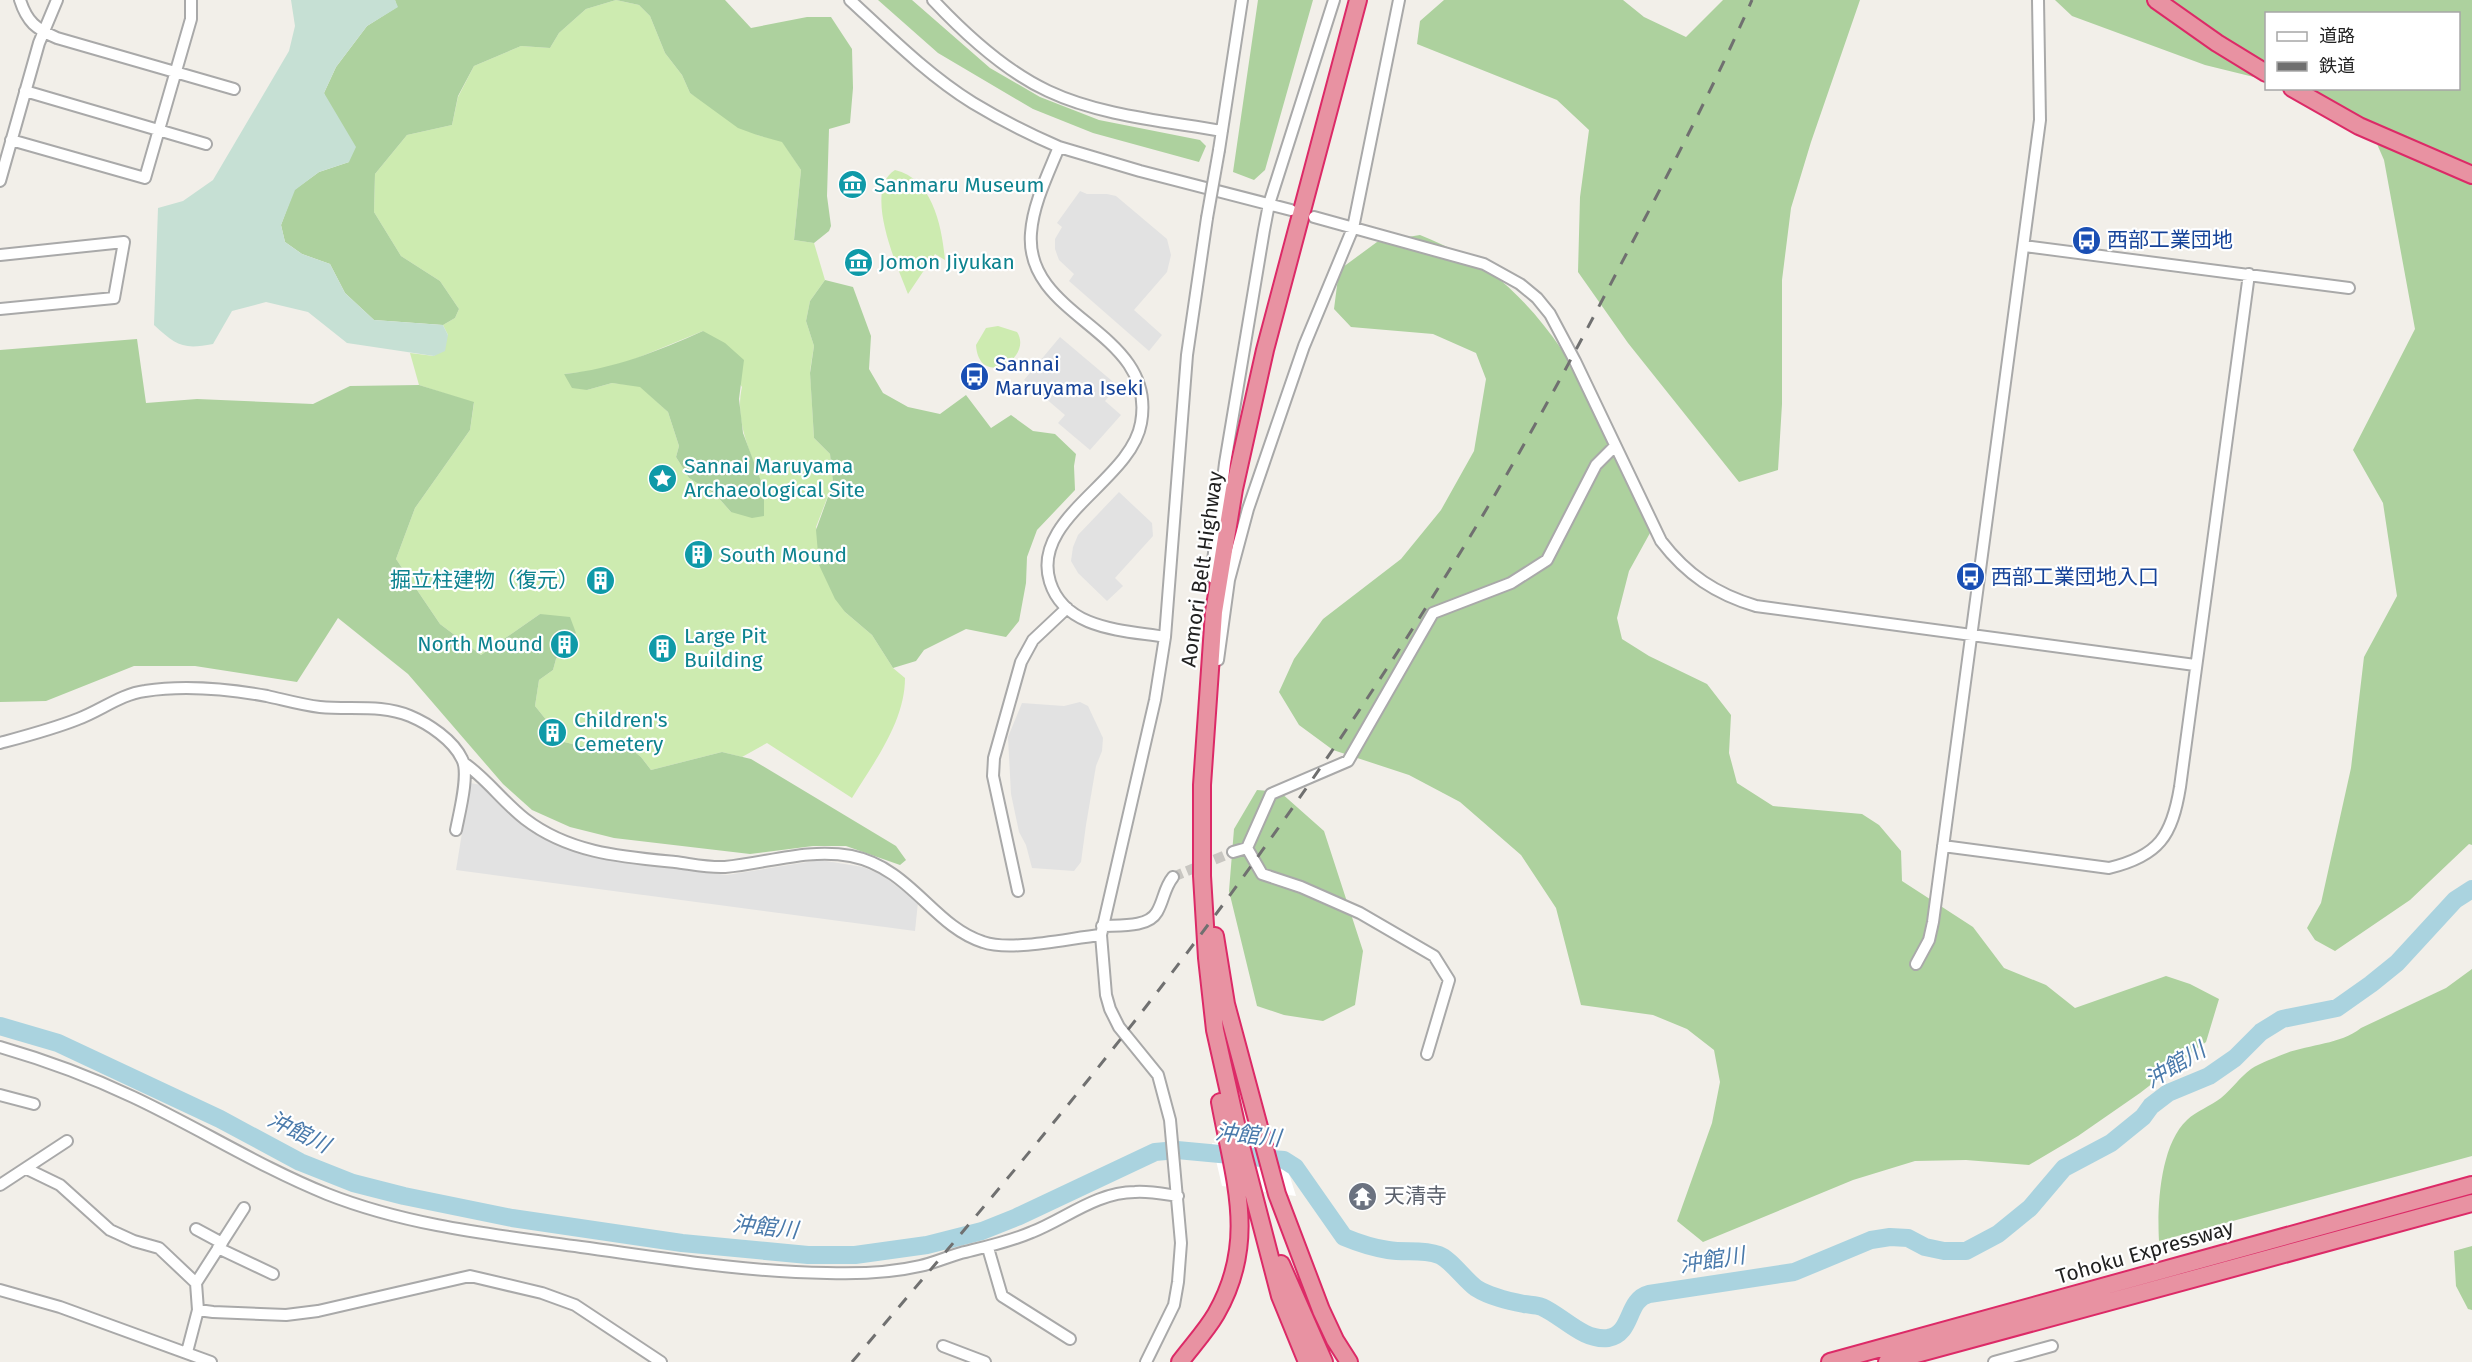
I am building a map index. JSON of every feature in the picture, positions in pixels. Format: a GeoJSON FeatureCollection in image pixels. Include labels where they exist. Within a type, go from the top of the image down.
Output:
{"type":"FeatureCollection","features":[{"type":"Feature","properties":{"kind":"highway","name":"Aomori Belt Highway"},"geometry":{"type":"LineString","coordinates":[[1245,1189],[1234,1146],[1215,1030],[1207,958],[1201,858],[1203,751],[1214,612],[1234,489],[1248,422],[1358,0]]}},
{"type":"Feature","properties":{"kind":"highway"},"geometry":{"type":"LineString","coordinates":[[2156,0],[2217,43],[2265,72]]}},
{"type":"Feature","properties":{"kind":"highway"},"geometry":{"type":"LineString","coordinates":[[2296,90],[2359,126],[2472,175]]}},
{"type":"Feature","properties":{"kind":"highway"},"geometry":{"type":"LineString","coordinates":[[1201,858],[1226,1004],[1277,1194],[1321,1310],[1335,1340],[1349,1362]]}},
{"type":"Feature","properties":{"kind":"highway","name":"Tohoku Expressway"},"geometry":{"type":"LineString","coordinates":[[1830,1362],[2472,1185]]}},
{"type":"Feature","properties":{"kind":"highway"},"geometry":{"type":"LineString","coordinates":[[1180,1362],[1215,1315],[1235,1270],[1240,1246],[1245,1189]]}},
{"type":"Feature","properties":{"kind":"highway"},"geometry":{"type":"LineString","coordinates":[[1245,1189],[1280,1296],[1307,1362]]}},
{"type":"Feature","properties":{"kind":"highway"},"geometry":{"type":"LineString","coordinates":[[1245,1189],[1324,1362]]}},
{"type":"Feature","properties":{"kind":"highway","name":"Tohoku Expressway"},"geometry":{"type":"LineString","coordinates":[[1887,1362],[2472,1203]]}},
{"type":"Feature","properties":{"kind":"street"},"geometry":{"type":"LineString","coordinates":[[20,0],[26,18],[43,32],[57,38],[234,89]]}},
{"type":"Feature","properties":{"kind":"street"},"geometry":{"type":"LineString","coordinates":[[0,181],[43,32],[57,0]]}},
{"type":"Feature","properties":{"kind":"street"},"geometry":{"type":"LineString","coordinates":[[12,140],[145,178],[191,19],[191,0]]}},
{"type":"Feature","properties":{"kind":"street"},"geometry":{"type":"LineString","coordinates":[[850,0],[936,76],[972,102],[1011,125],[1059,147],[1140,171],[1291,210]]}},
{"type":"Feature","properties":{"kind":"street"},"geometry":{"type":"LineString","coordinates":[[933,0],[1014,72],[1047,91],[1086,105],[1222,130]]}},
{"type":"Feature","properties":{"kind":"street"},"geometry":{"type":"LineString","coordinates":[[1146,1362],[1174,1305],[1181,1243],[1178,1196],[1170,1120],[1158,1075],[1119,1028],[1110,1009],[1106,995],[1102,931],[1155,700],[1166,637],[1187,355],[1242,0]]}},
{"type":"Feature","properties":{"kind":"street"},"geometry":{"type":"LineString","coordinates":[[1214,612],[1213,561],[1225,463],[1269,204],[1334,0]]}},
{"type":"Feature","properties":{"kind":"street"},"geometry":{"type":"LineString","coordinates":[[1203,751],[1213,718],[1229,580],[1248,509],[1304,346],[1353,228],[1399,0]]}},
{"type":"Feature","properties":{"kind":"street"},"geometry":{"type":"LineString","coordinates":[[1917,964],[1929,940],[1943,846],[2040,120],[2038,0]]}},
{"type":"Feature","properties":{"kind":"street"},"geometry":{"type":"LineString","coordinates":[[25,91],[206,144]]}},
{"type":"Feature","properties":{"kind":"street"},"geometry":{"type":"LineString","coordinates":[[1059,147],[1034,216],[1030,235],[1036,269],[1055,295],[1112,344],[1127,361],[1137,377],[1143,409],[1141,425],[1128,453],[1056,534],[1051,546],[1047,570],[1050,583],[1066,608],[1083,620],[1095,625],[1166,637]]}},
{"type":"Feature","properties":{"kind":"street"},"geometry":{"type":"LineString","coordinates":[[1314,218],[1484,264],[1520,284],[1536,298],[1562,334],[1661,541],[1673,558],[1709,588],[1732,599],[1756,606],[2195,665]]}},
{"type":"Feature","properties":{"kind":"street"},"geometry":{"type":"LineString","coordinates":[[0,255],[124,242],[114,298],[0,309]]}},
{"type":"Feature","properties":{"kind":"street"},"geometry":{"type":"LineString","coordinates":[[2024,246],[2349,288]]}},
{"type":"Feature","properties":{"kind":"street"},"geometry":{"type":"LineString","coordinates":[[1943,846],[2109,868],[2127,864],[2144,856],[2158,844],[2175,815],[2249,274]]}},
{"type":"Feature","properties":{"kind":"street"},"geometry":{"type":"LineString","coordinates":[[1233,852],[1246,848],[1271,794],[1348,761],[1433,613],[1512,582],[1547,560],[1596,465],[1615,446]]}},
{"type":"Feature","properties":{"kind":"street"},"geometry":{"type":"LineString","coordinates":[[1018,891],[993,776],[994,758],[1023,656],[1034,640],[1066,608]]}},
{"type":"Feature","properties":{"kind":"street"},"geometry":{"type":"LineString","coordinates":[[0,743],[80,718],[142,691],[210,690],[268,696],[323,707],[371,707],[410,716],[427,725],[456,748],[465,763],[525,819],[546,833],[594,852],[722,867],[805,854],[853,857],[874,863],[895,875],[955,927],[985,943],[1022,944],[1148,922],[1157,913],[1166,886],[1173,877]]}},
{"type":"Feature","properties":{"kind":"street"},"geometry":{"type":"LineString","coordinates":[[456,830],[465,763]]}},
{"type":"Feature","properties":{"kind":"street"},"geometry":{"type":"LineString","coordinates":[[1246,848],[1262,874],[1301,887],[1360,913],[1434,956],[1449,980],[1427,1054]]}},
{"type":"Feature","properties":{"kind":"street"},"geometry":{"type":"LineString","coordinates":[[0,1047],[40,1059],[133,1097],[256,1162],[331,1195],[452,1229],[636,1255],[789,1272],[830,1274],[878,1272],[918,1266],[988,1248],[1035,1231],[1083,1206],[1118,1193],[1135,1191],[1178,1196]]}},
{"type":"Feature","properties":{"kind":"street"},"geometry":{"type":"LineString","coordinates":[[0,1095],[34,1104]]}},
{"type":"Feature","properties":{"kind":"street"},"geometry":{"type":"LineString","coordinates":[[0,1185],[67,1142]]}},
{"type":"Feature","properties":{"kind":"street"},"geometry":{"type":"LineString","coordinates":[[27,1169],[60,1185],[110,1230],[134,1241],[159,1248],[196,1283]]}},
{"type":"Feature","properties":{"kind":"street"},"geometry":{"type":"LineString","coordinates":[[187,1352],[198,1310],[196,1283],[244,1208]]}},
{"type":"Feature","properties":{"kind":"street"},"geometry":{"type":"LineString","coordinates":[[196,1229],[220,1246],[273,1274]]}},
{"type":"Feature","properties":{"kind":"street"},"geometry":{"type":"LineString","coordinates":[[988,1248],[1002,1296],[1070,1339]]}},
{"type":"Feature","properties":{"kind":"street"},"geometry":{"type":"LineString","coordinates":[[198,1310],[286,1315],[318,1311],[470,1276],[542,1293],[575,1305],[662,1362]]}},
{"type":"Feature","properties":{"kind":"street"},"geometry":{"type":"LineString","coordinates":[[0,1290],[60,1306],[211,1362]]}},
{"type":"Feature","properties":{"kind":"street"},"geometry":{"type":"LineString","coordinates":[[943,1346],[985,1362]]}},
{"type":"Feature","properties":{"kind":"street"},"geometry":{"type":"LineString","coordinates":[[1994,1362],[2052,1347]]}},
{"type":"Feature","properties":{"kind":"green space"},"geometry":{"type":"Polygon","coordinates":[[[291,0],[395,0],[398,7],[367,26],[336,67],[324,93],[356,147],[349,162],[319,172],[295,190],[281,225],[285,242],[302,254],[330,264],[345,293],[374,320],[443,325],[448,335],[445,351],[434,356],[347,343],[308,312],[266,302],[232,311],[213,344],[187,346],[180,344],[154,325],[158,208],[183,201],[213,180],[289,51],[295,26],[291,0]]]}},
{"type":"Feature","properties":{"kind":"green space"},"geometry":{"type":"Polygon","coordinates":[[[395,0],[616,0],[586,9],[559,33],[550,48],[521,46],[474,66],[458,96],[452,125],[407,135],[375,174],[374,212],[401,256],[440,281],[459,309],[455,318],[443,325],[374,320],[345,293],[330,264],[302,254],[285,242],[281,225],[294,190],[319,172],[349,162],[324,93],[336,67],[367,26],[397,7],[395,0]]]}},
{"type":"Feature","properties":{"kind":"green space"},"geometry":{"type":"Polygon","coordinates":[[[616,0],[639,5],[650,16],[665,53],[682,75],[690,93],[757,135],[782,141],[801,170],[794,240],[814,243],[825,280],[810,301],[806,321],[814,346],[810,371],[814,438],[830,454],[833,483],[816,527],[845,612],[872,635],[893,668],[905,678],[904,694],[894,726],[852,798],[767,743],[742,757],[722,752],[651,770],[631,749],[598,750],[564,742],[535,706],[539,680],[553,670],[556,659],[576,633],[540,614],[481,655],[440,624],[396,559],[415,508],[470,430],[474,403],[419,385],[410,353],[434,356],[448,335],[443,325],[455,318],[459,309],[440,281],[401,256],[374,212],[375,174],[407,135],[452,125],[458,97],[474,66],[521,46],[550,48],[559,33],[586,9],[616,0]],[[703,331],[630,361],[592,371],[564,374],[587,390],[612,383],[640,386],[668,412],[679,446],[676,457],[689,478],[716,495],[731,512],[764,489],[742,426],[740,400],[742,387],[703,331]]]}},
{"type":"Feature","properties":{"kind":"green space"},"geometry":{"type":"Polygon","coordinates":[[[616,0],[725,0],[751,28],[807,17],[831,17],[852,49],[853,88],[850,123],[829,129],[827,196],[831,226],[829,231],[814,243],[794,240],[801,170],[782,142],[738,128],[690,93],[682,75],[665,53],[650,16],[639,5],[616,0]]]}},
{"type":"Feature","properties":{"kind":"green space"},"geometry":{"type":"Polygon","coordinates":[[[878,0],[912,0],[990,68],[1040,97],[1099,120],[1200,140],[1206,146],[1199,162],[1093,133],[1033,109],[938,53],[878,0]]]}},
{"type":"Feature","properties":{"kind":"green space"},"geometry":{"type":"Polygon","coordinates":[[[1258,0],[1313,0],[1265,170],[1254,180],[1233,172],[1258,0]]]}},
{"type":"Feature","properties":{"kind":"green space"},"geometry":{"type":"Polygon","coordinates":[[[1444,0],[1623,0],[1644,17],[1686,37],[1723,0],[1860,0],[1791,208],[1782,280],[1782,404],[1778,470],[1739,482],[1628,343],[1578,272],[1580,197],[1589,130],[1557,100],[1417,44],[1420,21],[1444,0]]]}},
{"type":"Feature","properties":{"kind":"green space"},"geometry":{"type":"Polygon","coordinates":[[[2055,0],[2472,0],[2472,845],[2469,844],[2410,900],[2335,951],[2315,940],[2307,928],[2321,903],[2351,768],[2364,657],[2397,596],[2383,503],[2353,450],[2415,329],[2384,160],[2370,128],[2336,102],[2297,90],[2460,90],[2460,12],[2265,12],[2265,80],[2205,65],[2072,16],[2055,0]]]}},
{"type":"Feature","properties":{"kind":"green space"},"geometry":{"type":"Polygon","coordinates":[[[895,170],[908,175],[927,194],[938,219],[945,260],[935,254],[908,294],[885,230],[882,211],[882,194],[886,180],[895,170]]]}},
{"type":"Feature","properties":{"kind":"green space"},"geometry":{"type":"Polygon","coordinates":[[[1420,235],[1473,260],[1517,295],[1563,351],[1582,382],[1648,514],[1650,533],[1629,571],[1617,618],[1622,639],[1649,656],[1707,684],[1731,715],[1729,753],[1737,783],[1773,806],[1862,814],[1879,825],[1901,851],[1902,881],[1973,927],[2004,968],[2046,985],[2075,1008],[2166,976],[2190,984],[2219,999],[2206,1042],[2140,1093],[2078,1136],[2029,1165],[1966,1160],[1915,1161],[1853,1180],[1703,1242],[1677,1221],[1712,1123],[1720,1082],[1714,1050],[1687,1029],[1653,1015],[1581,1005],[1556,908],[1521,855],[1460,802],[1409,775],[1333,750],[1299,725],[1279,692],[1294,659],[1323,619],[1401,559],[1441,510],[1474,451],[1486,379],[1476,353],[1433,334],[1351,327],[1334,309],[1339,270],[1377,242],[1420,235]]]}},
{"type":"Feature","properties":{"kind":"green space"},"geometry":{"type":"Polygon","coordinates":[[[825,280],[853,287],[871,336],[869,369],[883,393],[908,407],[940,414],[966,395],[991,428],[1011,415],[1033,431],[1055,434],[1076,454],[1075,490],[1037,530],[1027,557],[1026,583],[1019,621],[1006,637],[966,629],[924,650],[916,661],[893,668],[872,635],[845,612],[835,599],[819,565],[816,530],[833,483],[830,454],[814,438],[810,373],[814,346],[806,321],[810,301],[825,280]]]}},
{"type":"Feature","properties":{"kind":"green space"},"geometry":{"type":"Polygon","coordinates":[[[998,326],[1017,332],[1020,342],[1018,351],[1012,359],[995,368],[986,366],[979,358],[976,345],[986,328],[998,326]]]}},
{"type":"Feature","properties":{"kind":"green space"},"geometry":{"type":"Polygon","coordinates":[[[703,331],[725,343],[744,360],[739,399],[743,433],[764,489],[764,516],[752,518],[731,512],[716,495],[689,478],[676,457],[679,446],[668,412],[640,387],[612,383],[587,390],[572,388],[564,374],[600,368],[635,358],[703,331]]]}},
{"type":"Feature","properties":{"kind":"green space"},"geometry":{"type":"Polygon","coordinates":[[[137,339],[146,403],[197,399],[313,404],[350,386],[419,385],[474,402],[470,430],[415,508],[396,559],[440,624],[481,655],[540,614],[570,617],[576,633],[556,659],[553,670],[539,680],[535,706],[564,742],[598,750],[631,749],[651,770],[722,752],[751,759],[896,846],[906,860],[900,865],[846,846],[813,846],[750,854],[614,838],[570,827],[532,810],[503,784],[408,674],[338,618],[297,682],[195,666],[134,666],[46,701],[0,702],[0,350],[137,339]]]}},
{"type":"Feature","properties":{"kind":"green space"},"geometry":{"type":"Polygon","coordinates":[[[1257,790],[1280,792],[1324,831],[1363,951],[1355,1005],[1323,1021],[1284,1015],[1257,1006],[1229,891],[1234,829],[1257,790]]]}},
{"type":"Feature","properties":{"kind":"green space"},"geometry":{"type":"Polygon","coordinates":[[[2472,969],[2472,1156],[2159,1241],[2162,1177],[2171,1145],[2187,1120],[2221,1098],[2251,1069],[2294,1051],[2352,1034],[2446,988],[2472,969]]]}},
{"type":"Feature","properties":{"kind":"green space"},"geometry":{"type":"Polygon","coordinates":[[[2472,1246],[2472,1310],[2468,1309],[2456,1286],[2454,1251],[2472,1246]]]}},
{"type":"Feature","properties":{"kind":"shaded area"},"geometry":{"type":"Polygon","coordinates":[[[1080,191],[1087,194],[1116,196],[1167,239],[1171,255],[1167,272],[1134,310],[1162,335],[1149,351],[1069,281],[1074,274],[1059,260],[1055,249],[1055,239],[1062,227],[1057,223],[1080,191]]]}},
{"type":"Feature","properties":{"kind":"shaded area"},"geometry":{"type":"Polygon","coordinates":[[[1060,337],[1118,386],[1105,401],[1121,415],[1090,450],[1058,423],[1065,415],[1024,380],[1060,337]]]}},
{"type":"Feature","properties":{"kind":"shaded area"},"geometry":{"type":"Polygon","coordinates":[[[1119,492],[1152,523],[1153,536],[1115,578],[1123,586],[1107,601],[1078,573],[1071,561],[1078,535],[1119,492]]]}},
{"type":"Feature","properties":{"kind":"shaded area"},"geometry":{"type":"Polygon","coordinates":[[[1080,702],[1088,706],[1103,738],[1102,751],[1096,766],[1081,862],[1074,871],[1032,868],[1026,845],[1019,832],[1011,794],[1008,737],[1022,703],[1064,706],[1080,702]]]}},
{"type":"Feature","properties":{"kind":"shaded area"},"geometry":{"type":"Polygon","coordinates":[[[470,783],[481,785],[505,809],[550,841],[597,858],[727,875],[820,860],[863,867],[882,875],[918,902],[915,931],[456,870],[470,783]]]}},
{"type":"Feature","properties":{"kind":"pier"},"geometry":{"type":"Polygon","coordinates":[[[1212,1143],[1282,1151],[1296,1196],[1222,1186],[1212,1143]]]}},
{"type":"Feature","properties":{"kind":"waterway","name":"沖館川"},"geometry":{"type":"LineString","coordinates":[[0,1026],[58,1043],[220,1119],[300,1162],[353,1183],[512,1218],[682,1243],[808,1255],[855,1255],[927,1245],[982,1231],[1017,1217],[1155,1152],[1177,1150],[1284,1160],[1295,1167],[1344,1237],[1383,1249],[1439,1255],[1481,1291],[1506,1300],[1542,1307],[1590,1336],[1608,1338],[1622,1330],[1636,1303],[1649,1294],[1794,1272],[1871,1240],[1890,1237],[1908,1238],[1925,1247],[1944,1251],[1966,1251],[1998,1234],[2030,1208],[2064,1168],[2111,1143],[2168,1093],[2209,1076],[2235,1058],[2261,1032],[2282,1019],[2337,1008],[2371,984],[2397,963],[2455,900],[2472,889]]}},
{"type":"Feature","properties":{"kind":"tunnel"},"geometry":{"type":"LineString","coordinates":[[1173,877],[1233,852]]}},
{"type":"Feature","properties":{"kind":"railway"},"geometry":{"type":"LineString","coordinates":[[852,1362],[1014,1170],[1133,1024],[1252,865],[1368,697],[1442,583],[1551,396],[1688,134],[1752,0]]}},
{"type":"Feature","properties":{"kind":"place","name":"Sanmaru Museum"},"geometry":{"type":"Point","coordinates":[853,185]}},
{"type":"Feature","properties":{"kind":"place","name":"西部工業団地"},"geometry":{"type":"Point","coordinates":[2086,240]}},
{"type":"Feature","properties":{"kind":"place","name":"Jomon Jiyukan"},"geometry":{"type":"Point","coordinates":[858,262]}},
{"type":"Feature","properties":{"kind":"place","name":"Sannai Maruyama Iseki"},"geometry":{"type":"Point","coordinates":[974,376]}},
{"type":"Feature","properties":{"kind":"place","name":"Sannai Maruyama Archaeological Site"},"geometry":{"type":"Point","coordinates":[663,478]}},
{"type":"Feature","properties":{"kind":"place","name":"South Mound"},"geometry":{"type":"Point","coordinates":[699,555]}},
{"type":"Feature","properties":{"kind":"place","name":"西部工業団地入口"},"geometry":{"type":"Point","coordinates":[1970,577]}},
{"type":"Feature","properties":{"kind":"place","name":"掘立柱建物（復元）"},"geometry":{"type":"Point","coordinates":[600,580]}},
{"type":"Feature","properties":{"kind":"place","name":"North Mound"},"geometry":{"type":"Point","coordinates":[564,644]}},
{"type":"Feature","properties":{"kind":"place","name":"Large Pit Building"},"geometry":{"type":"Point","coordinates":[663,648]}},
{"type":"Feature","properties":{"kind":"place","name":"Children's Cemetery"},"geometry":{"type":"Point","coordinates":[553,732]}},
{"type":"Feature","properties":{"kind":"place","name":"天清寺"},"geometry":{"type":"Point","coordinates":[1363,1196]}}]}
